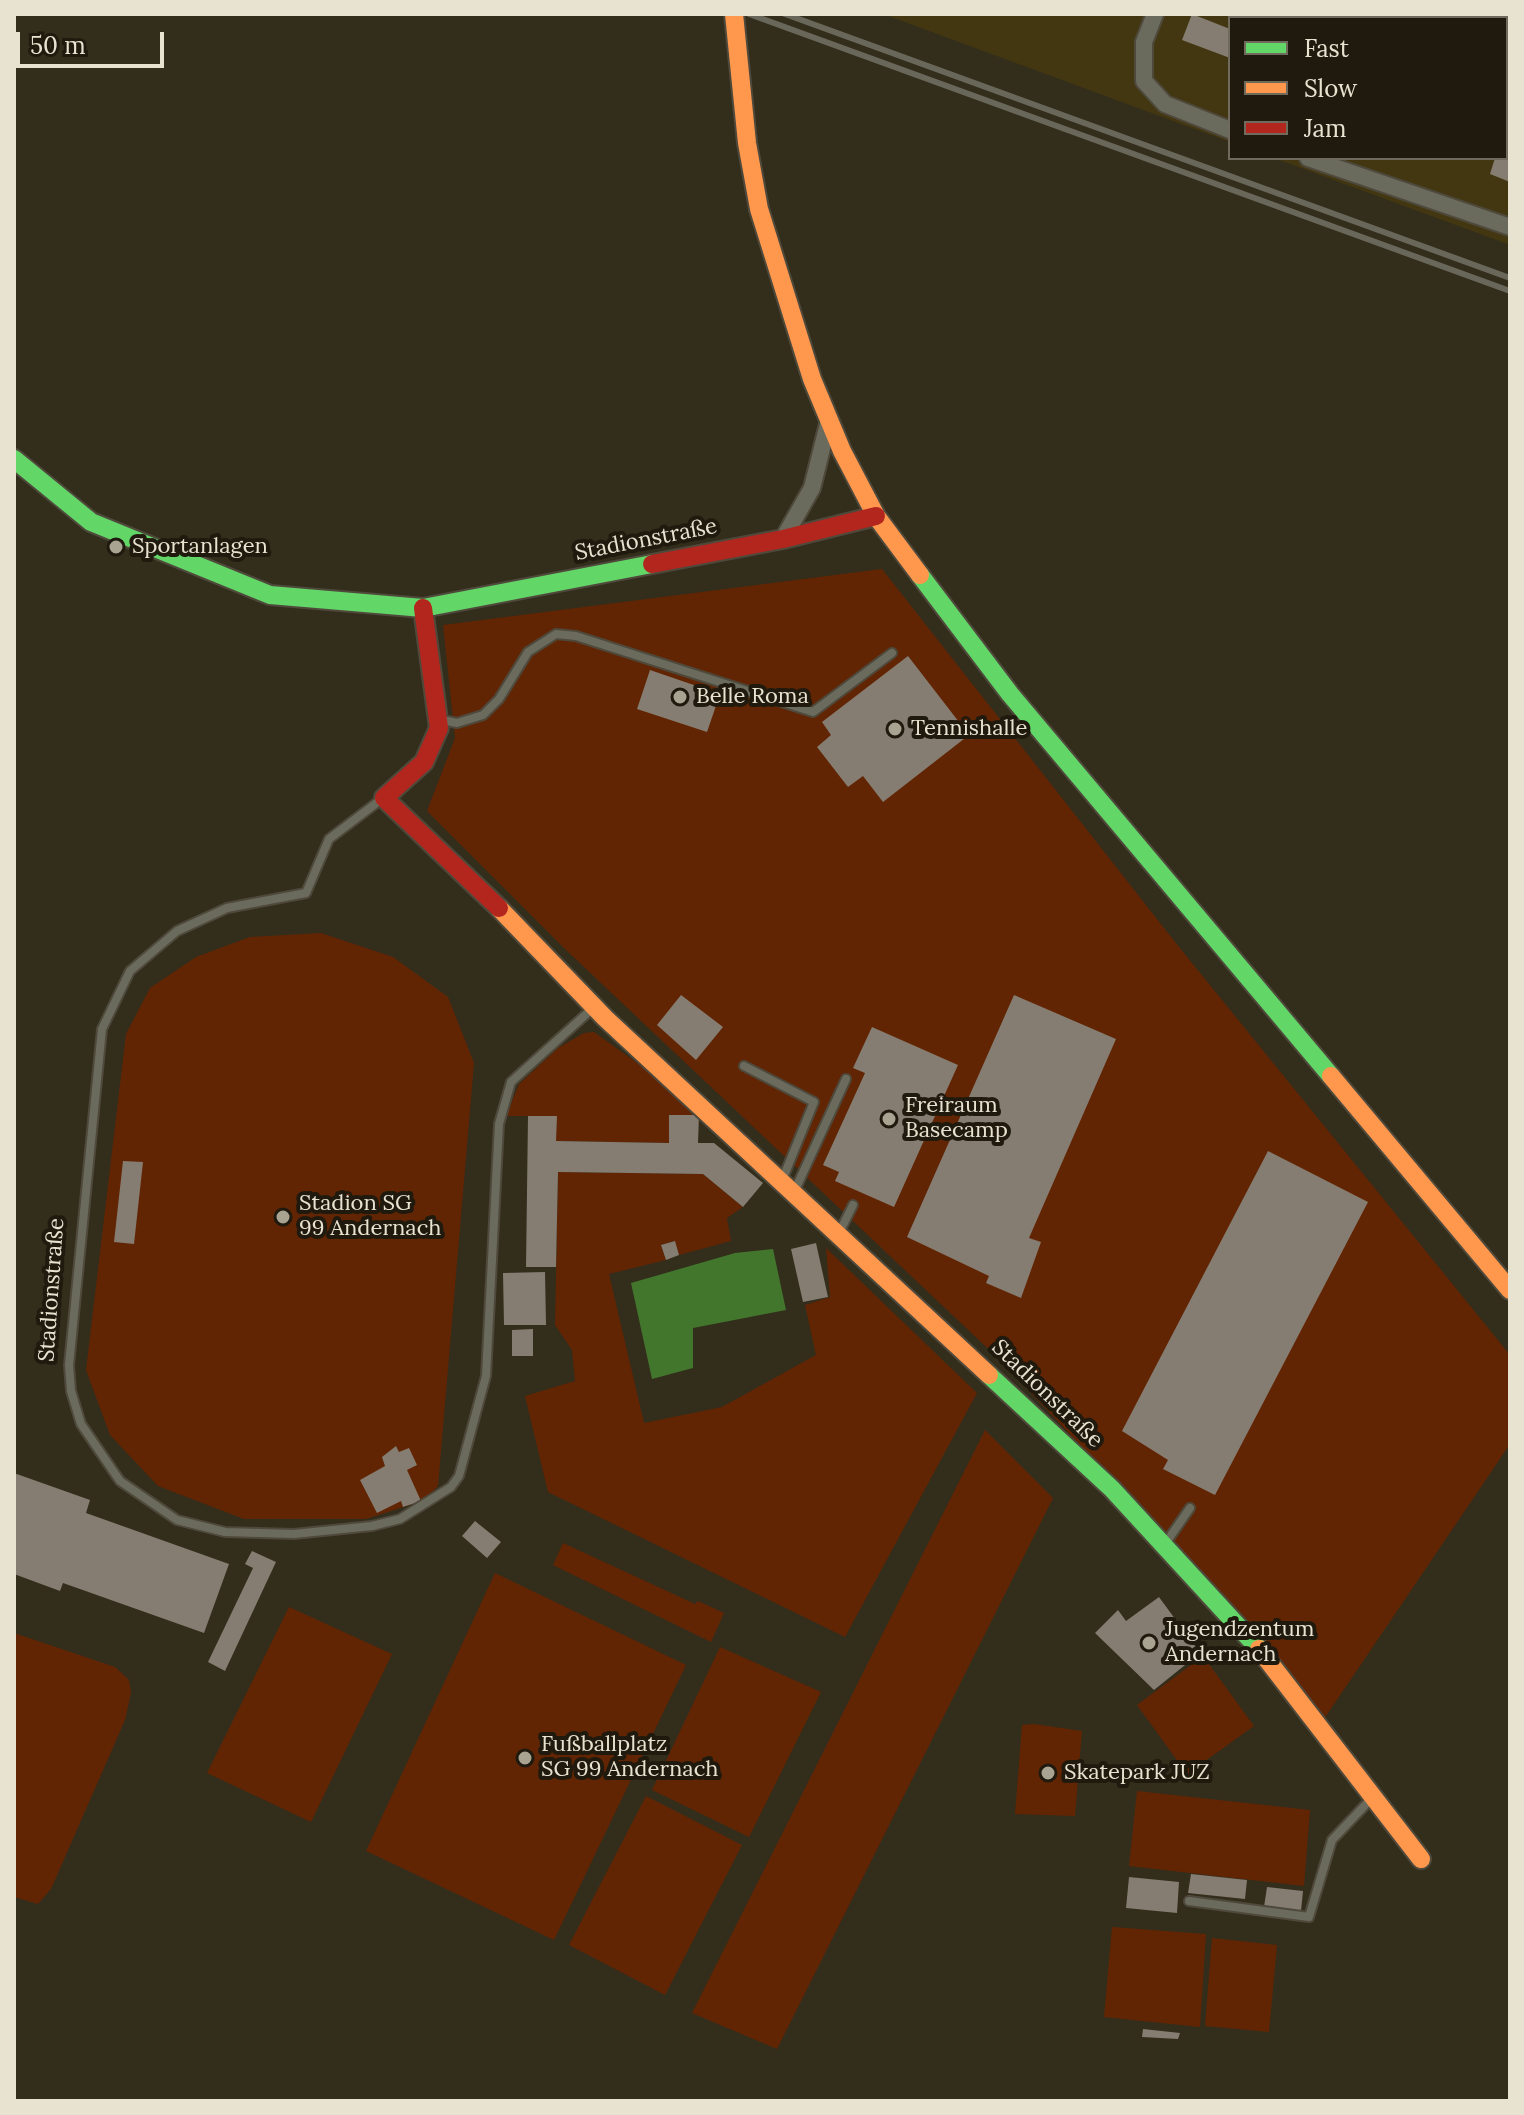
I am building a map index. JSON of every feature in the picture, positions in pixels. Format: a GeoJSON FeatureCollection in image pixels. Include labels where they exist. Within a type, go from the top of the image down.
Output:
{"type":"FeatureCollection","features":[{"type":"Feature","properties":{"kind":"street"},"geometry":{"type":"LineString","coordinates":[[734,14],[739,78],[759,209],[802,351],[829,420],[876,516],[1010,694],[1510,1290]]}},
{"type":"Feature","properties":{"kind":"street"},"geometry":{"type":"LineString","coordinates":[[1155,14],[1144,42],[1144,81],[1165,104],[1228,129]]}},
{"type":"Feature","properties":{"kind":"street"},"geometry":{"type":"LineString","coordinates":[[1314,160],[1510,227]]}},
{"type":"Feature","properties":{"kind":"street"},"geometry":{"type":"LineString","coordinates":[[783,539],[812,488],[829,420]]}},
{"type":"Feature","properties":{"kind":"street","name":"Stadionstraße"},"geometry":{"type":"LineString","coordinates":[[14,459],[91,522],[270,595],[423,608],[783,539],[876,516]]}},
{"type":"Feature","properties":{"kind":"street","name":"Stadionstraße"},"geometry":{"type":"LineString","coordinates":[[423,608],[438,719],[435,742],[424,762],[384,798],[465,873],[595,1006],[1112,1489],[1165,1545],[1192,1566],[1421,1859]]}},
{"type":"Feature","properties":{"kind":"lane"},"geometry":{"type":"LineString","coordinates":[[438,719],[457,723],[483,715],[499,699],[528,652],[556,634],[576,636],[813,712],[892,653]]}},
{"type":"Feature","properties":{"kind":"lane","name":"Stadionstraße"},"geometry":{"type":"LineString","coordinates":[[384,798],[329,839],[306,893],[227,908],[177,931],[130,971],[102,1029],[69,1365],[71,1391],[81,1424],[120,1481],[177,1520],[225,1532],[294,1534],[372,1526],[400,1519],[451,1487],[459,1476],[486,1376],[499,1124],[511,1082],[595,1006]]}},
{"type":"Feature","properties":{"kind":"lane"},"geometry":{"type":"LineString","coordinates":[[744,1066],[814,1102],[789,1185]]}},
{"type":"Feature","properties":{"kind":"lane"},"geometry":{"type":"LineString","coordinates":[[789,1185],[846,1079]]}},
{"type":"Feature","properties":{"kind":"lane"},"geometry":{"type":"LineString","coordinates":[[839,1232],[853,1205]]}},
{"type":"Feature","properties":{"kind":"lane"},"geometry":{"type":"LineString","coordinates":[[1165,1545],[1190,1508]]}},
{"type":"Feature","properties":{"kind":"lane"},"geometry":{"type":"LineString","coordinates":[[1189,1901],[1309,1917],[1332,1840],[1374,1796]]}},
{"type":"Feature","properties":{"kind":"shaded area"},"geometry":{"type":"Polygon","coordinates":[[[883,14],[1510,14],[1510,245],[1279,160],[1508,160],[1508,16],[1228,16],[1228,141],[883,14]]]}},
{"type":"Feature","properties":{"kind":"shaded area"},"geometry":{"type":"Polygon","coordinates":[[[882,569],[1175,942],[1510,1355],[1510,1444],[1324,1719],[1232,1606],[999,1359],[566,950],[427,811],[455,738],[443,625],[882,569]]]}},
{"type":"Feature","properties":{"kind":"shaded area","name":"Stadion SG 99 Andernach"},"geometry":{"type":"Polygon","coordinates":[[[321,933],[393,957],[448,997],[474,1063],[438,1486],[425,1500],[366,1519],[244,1519],[158,1486],[110,1435],[86,1370],[126,1034],[150,988],[196,957],[250,937],[321,933]]]}},
{"type":"Feature","properties":{"kind":"shaded area"},"geometry":{"type":"Polygon","coordinates":[[[594,1032],[654,1075],[699,1115],[669,1115],[669,1143],[556,1141],[556,1116],[506,1116],[519,1084],[558,1048],[584,1033],[594,1032]]]}},
{"type":"Feature","properties":{"kind":"shaded area"},"geometry":{"type":"Polygon","coordinates":[[[558,1172],[703,1174],[743,1207],[727,1218],[731,1241],[679,1255],[674,1241],[661,1245],[666,1260],[609,1274],[644,1423],[722,1407],[816,1355],[805,1305],[830,1297],[826,1248],[977,1393],[845,1637],[548,1492],[525,1396],[575,1381],[572,1350],[555,1325],[558,1172]]]}},
{"type":"Feature","properties":{"kind":"shaded area"},"geometry":{"type":"Polygon","coordinates":[[[773,1249],[786,1310],[693,1328],[693,1368],[652,1379],[631,1283],[735,1253],[773,1249]]]}},
{"type":"Feature","properties":{"kind":"shaded area"},"geometry":{"type":"Polygon","coordinates":[[[985,1430],[1053,1498],[777,2049],[692,2013],[985,1430]]]}},
{"type":"Feature","properties":{"kind":"shaded area"},"geometry":{"type":"Polygon","coordinates":[[[563,1543],[695,1604],[698,1601],[724,1613],[711,1642],[553,1565],[563,1543]]]}},
{"type":"Feature","properties":{"kind":"shaded area","name":"Fußballplatz SG 99 Andernach"},"geometry":{"type":"Polygon","coordinates":[[[495,1573],[686,1665],[554,1940],[366,1851],[495,1573]]]}},
{"type":"Feature","properties":{"kind":"shaded area"},"geometry":{"type":"Polygon","coordinates":[[[289,1607],[392,1654],[311,1822],[207,1773],[289,1607]]]}},
{"type":"Feature","properties":{"kind":"shaded area"},"geometry":{"type":"Polygon","coordinates":[[[14,1633],[115,1667],[129,1680],[131,1693],[125,1720],[51,1889],[38,1904],[14,1897],[14,1633]]]}},
{"type":"Feature","properties":{"kind":"shaded area"},"geometry":{"type":"Polygon","coordinates":[[[720,1647],[821,1692],[749,1837],[652,1790],[720,1647]]]}},
{"type":"Feature","properties":{"kind":"shaded area"},"geometry":{"type":"Polygon","coordinates":[[[1203,1656],[1254,1726],[1187,1774],[1137,1705],[1203,1656]]]}},
{"type":"Feature","properties":{"kind":"shaded area","name":"Skatepark JUZ"},"geometry":{"type":"Polygon","coordinates":[[[1022,1725],[1082,1731],[1075,1816],[1015,1814],[1022,1725]]]}},
{"type":"Feature","properties":{"kind":"shaded area"},"geometry":{"type":"Polygon","coordinates":[[[1137,1791],[1310,1810],[1304,1886],[1129,1866],[1137,1791]]]}},
{"type":"Feature","properties":{"kind":"shaded area"},"geometry":{"type":"Polygon","coordinates":[[[646,1796],[742,1845],[665,1995],[569,1945],[646,1796]]]}},
{"type":"Feature","properties":{"kind":"shaded area"},"geometry":{"type":"Polygon","coordinates":[[[1112,1927],[1206,1934],[1200,2027],[1104,2017],[1112,1927]]]}},
{"type":"Feature","properties":{"kind":"shaded area"},"geometry":{"type":"Polygon","coordinates":[[[1212,1938],[1277,1945],[1269,2032],[1205,2026],[1212,1938]]]}},
{"type":"Feature","properties":{"kind":"building"},"geometry":{"type":"Polygon","coordinates":[[[1192,14],[1228,28],[1228,57],[1182,40],[1192,14]]]}},
{"type":"Feature","properties":{"kind":"building"},"geometry":{"type":"Polygon","coordinates":[[[1322,14],[1372,14],[1372,16],[1322,14]]]}},
{"type":"Feature","properties":{"kind":"building"},"geometry":{"type":"Polygon","coordinates":[[[1390,14],[1481,14],[1480,16],[1390,14]]]}},
{"type":"Feature","properties":{"kind":"building"},"geometry":{"type":"Polygon","coordinates":[[[1510,119],[1510,182],[1490,174],[1494,160],[1508,160],[1510,119]]]}},
{"type":"Feature","properties":{"kind":"building","name":"Tennishalle"},"geometry":{"type":"Polygon","coordinates":[[[908,656],[969,735],[883,802],[863,776],[848,787],[817,747],[831,735],[822,722],[908,656]]]}},
{"type":"Feature","properties":{"kind":"building"},"geometry":{"type":"Polygon","coordinates":[[[650,670],[720,694],[707,732],[637,709],[650,670]]]}},
{"type":"Feature","properties":{"kind":"building"},"geometry":{"type":"Polygon","coordinates":[[[681,995],[723,1027],[696,1060],[657,1025],[681,995]]]}},
{"type":"Feature","properties":{"kind":"building"},"geometry":{"type":"Polygon","coordinates":[[[1014,995],[1116,1039],[1029,1238],[1041,1242],[1021,1298],[986,1283],[989,1276],[907,1237],[1014,995]]]}},
{"type":"Feature","properties":{"kind":"building","name":"Freiraum Basecamp"},"geometry":{"type":"Polygon","coordinates":[[[872,1027],[958,1065],[894,1207],[835,1181],[839,1172],[823,1165],[865,1073],[853,1068],[872,1027]]]}},
{"type":"Feature","properties":{"kind":"building"},"geometry":{"type":"Polygon","coordinates":[[[669,1115],[699,1115],[698,1143],[714,1143],[763,1183],[743,1207],[703,1174],[558,1172],[556,1267],[526,1267],[528,1116],[557,1116],[556,1141],[669,1143],[669,1115]]]}},
{"type":"Feature","properties":{"kind":"building"},"geometry":{"type":"Polygon","coordinates":[[[1268,1151],[1368,1202],[1215,1495],[1163,1469],[1168,1460],[1122,1431],[1268,1151]]]}},
{"type":"Feature","properties":{"kind":"building"},"geometry":{"type":"Polygon","coordinates":[[[123,1161],[143,1162],[134,1244],[114,1242],[123,1161]]]}},
{"type":"Feature","properties":{"kind":"building"},"geometry":{"type":"Polygon","coordinates":[[[675,1241],[679,1255],[666,1260],[661,1245],[675,1241]]]}},
{"type":"Feature","properties":{"kind":"building"},"geometry":{"type":"Polygon","coordinates":[[[816,1243],[828,1297],[803,1302],[791,1249],[816,1243]]]}},
{"type":"Feature","properties":{"kind":"building"},"geometry":{"type":"Polygon","coordinates":[[[545,1272],[546,1325],[504,1325],[503,1273],[545,1272]]]}},
{"type":"Feature","properties":{"kind":"building"},"geometry":{"type":"Polygon","coordinates":[[[533,1329],[533,1356],[512,1356],[512,1330],[533,1329]]]}},
{"type":"Feature","properties":{"kind":"building"},"geometry":{"type":"Polygon","coordinates":[[[396,1446],[399,1452],[409,1448],[417,1465],[407,1470],[421,1501],[403,1507],[401,1501],[377,1513],[360,1480],[385,1466],[382,1457],[396,1446]]]}},
{"type":"Feature","properties":{"kind":"building"},"geometry":{"type":"Polygon","coordinates":[[[14,1473],[90,1500],[86,1513],[229,1564],[204,1633],[63,1583],[60,1591],[14,1574],[14,1473]]]}},
{"type":"Feature","properties":{"kind":"building"},"geometry":{"type":"Polygon","coordinates":[[[475,1521],[501,1542],[487,1558],[462,1536],[475,1521]]]}},
{"type":"Feature","properties":{"kind":"building"},"geometry":{"type":"Polygon","coordinates":[[[252,1551],[276,1562],[225,1671],[208,1662],[253,1568],[245,1564],[252,1551]]]}},
{"type":"Feature","properties":{"kind":"building","name":"Jugendzentum Andernach"},"geometry":{"type":"Polygon","coordinates":[[[1159,1597],[1200,1653],[1154,1690],[1095,1633],[1118,1610],[1126,1621],[1159,1597]]]}},
{"type":"Feature","properties":{"kind":"building"},"geometry":{"type":"Polygon","coordinates":[[[1191,1874],[1247,1880],[1245,1899],[1188,1893],[1191,1874]]]}},
{"type":"Feature","properties":{"kind":"building"},"geometry":{"type":"Polygon","coordinates":[[[1129,1877],[1179,1882],[1177,1913],[1126,1908],[1129,1877]]]}},
{"type":"Feature","properties":{"kind":"building"},"geometry":{"type":"Polygon","coordinates":[[[1267,1887],[1303,1891],[1301,1911],[1264,1907],[1267,1887]]]}},
{"type":"Feature","properties":{"kind":"building"},"geometry":{"type":"Polygon","coordinates":[[[1143,2029],[1180,2033],[1178,2039],[1142,2037],[1143,2029]]]}},
{"type":"Feature","properties":{"kind":"railway"},"geometry":{"type":"LineString","coordinates":[[749,14],[1510,291]]}},
{"type":"Feature","properties":{"kind":"railway"},"geometry":{"type":"LineString","coordinates":[[785,14],[1510,278]]}},
{"type":"Feature","properties":{"kind":"traffic: fast"},"geometry":{"type":"LineString","coordinates":[[14,459],[91,522],[270,595],[423,608],[652,564]]}},
{"type":"Feature","properties":{"kind":"traffic: fast"},"geometry":{"type":"LineString","coordinates":[[920,575],[1010,694],[1331,1076]]}},
{"type":"Feature","properties":{"kind":"traffic: fast"},"geometry":{"type":"LineString","coordinates":[[989,1375],[1112,1489],[1259,1649]]}},
{"type":"Feature","properties":{"kind":"traffic: slow"},"geometry":{"type":"LineString","coordinates":[[734,14],[747,143],[759,209],[812,379],[842,451],[876,516],[920,575]]}},
{"type":"Feature","properties":{"kind":"traffic: slow"},"geometry":{"type":"LineString","coordinates":[[499,908],[605,1018],[989,1375]]}},
{"type":"Feature","properties":{"kind":"traffic: slow"},"geometry":{"type":"LineString","coordinates":[[1331,1076],[1510,1290]]}},
{"type":"Feature","properties":{"kind":"traffic: slow"},"geometry":{"type":"LineString","coordinates":[[1259,1649],[1421,1859]]}},
{"type":"Feature","properties":{"kind":"traffic: jam"},"geometry":{"type":"LineString","coordinates":[[652,564],[783,539],[876,516]]}},
{"type":"Feature","properties":{"kind":"traffic: jam"},"geometry":{"type":"LineString","coordinates":[[423,608],[439,728],[424,762],[384,798],[499,908]]}},
{"type":"Feature","properties":{"kind":"place","name":"Sportanlagen"},"geometry":{"type":"Point","coordinates":[116,547]}},
{"type":"Feature","properties":{"kind":"place","name":"Belle Roma"},"geometry":{"type":"Point","coordinates":[680,697]}},
{"type":"Feature","properties":{"kind":"place","name":"Tennishalle"},"geometry":{"type":"Point","coordinates":[895,729]}},
{"type":"Feature","properties":{"kind":"place","name":"Freiraum Basecamp"},"geometry":{"type":"Point","coordinates":[889,1119]}},
{"type":"Feature","properties":{"kind":"place","name":"Stadion SG 99 Andernach"},"geometry":{"type":"Point","coordinates":[283,1217]}},
{"type":"Feature","properties":{"kind":"place","name":"Jugendzentum Andernach"},"geometry":{"type":"Point","coordinates":[1149,1643]}},
{"type":"Feature","properties":{"kind":"place","name":"Fußballplatz SG 99 Andernach"},"geometry":{"type":"Point","coordinates":[525,1758]}},
{"type":"Feature","properties":{"kind":"place","name":"Skatepark JUZ"},"geometry":{"type":"Point","coordinates":[1048,1773]}}]}
